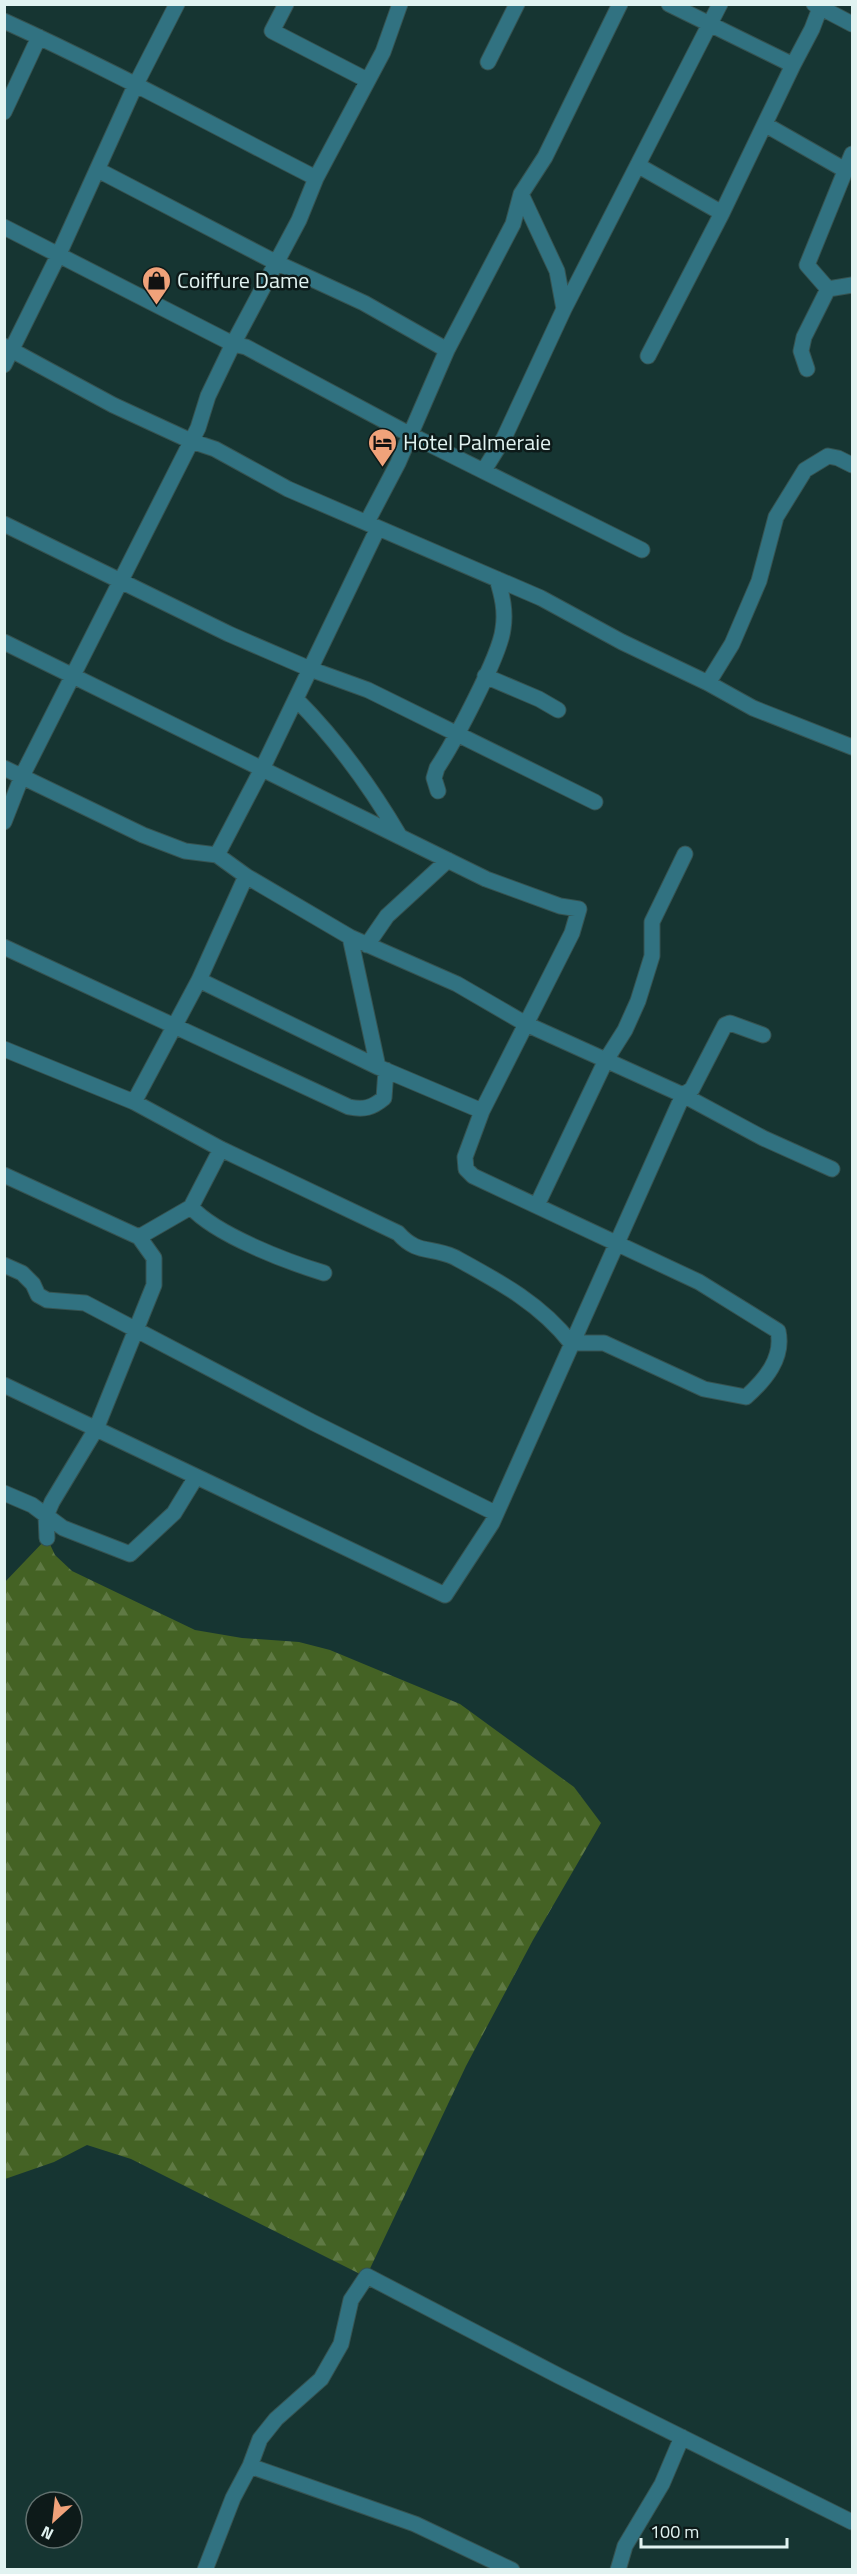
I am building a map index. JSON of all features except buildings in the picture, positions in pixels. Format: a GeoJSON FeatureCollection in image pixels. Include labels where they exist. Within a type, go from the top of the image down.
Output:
{"type":"FeatureCollection","features":[{"type":"Feature","properties":{"kind":"street"},"geometry":{"type":"LineString","coordinates":[[4,365],[9,348],[58,256],[135,86],[177,4]]}},
{"type":"Feature","properties":{"kind":"street"},"geometry":{"type":"LineString","coordinates":[[286,4],[273,31],[367,80]]}},
{"type":"Feature","properties":{"kind":"street"},"geometry":{"type":"LineString","coordinates":[[4,822],[22,776],[191,441],[208,396],[233,344],[299,220],[316,178],[383,52],[400,4]]}},
{"type":"Feature","properties":{"kind":"street"},"geometry":{"type":"LineString","coordinates":[[488,62],[517,4]]}},
{"type":"Feature","properties":{"kind":"street"},"geometry":{"type":"LineString","coordinates":[[217,855],[310,669],[447,350],[513,224],[521,194],[545,156],[620,4]]}},
{"type":"Feature","properties":{"kind":"street"},"geometry":{"type":"LineString","coordinates":[[669,4],[793,65]]}},
{"type":"Feature","properties":{"kind":"street"},"geometry":{"type":"LineString","coordinates":[[484,470],[504,438],[564,309],[711,26],[720,4]]}},
{"type":"Feature","properties":{"kind":"street"},"geometry":{"type":"LineString","coordinates":[[648,356],[766,125],[812,29],[817,6],[852,24]]}},
{"type":"Feature","properties":{"kind":"street"},"geometry":{"type":"LineString","coordinates":[[4,21],[89,59],[135,86],[316,178]]}},
{"type":"Feature","properties":{"kind":"street"},"geometry":{"type":"LineString","coordinates":[[4,112],[39,37]]}},
{"type":"Feature","properties":{"kind":"street"},"geometry":{"type":"LineString","coordinates":[[766,125],[845,170]]}},
{"type":"Feature","properties":{"kind":"street"},"geometry":{"type":"LineString","coordinates":[[828,289],[807,265],[852,154]]}},
{"type":"Feature","properties":{"kind":"street"},"geometry":{"type":"LineString","coordinates":[[639,166],[722,213]]}},
{"type":"Feature","properties":{"kind":"street"},"geometry":{"type":"LineString","coordinates":[[98,170],[275,262],[363,303],[447,350]]}},
{"type":"Feature","properties":{"kind":"street"},"geometry":{"type":"LineString","coordinates":[[521,194],[557,271],[564,309]]}},
{"type":"Feature","properties":{"kind":"street"},"geometry":{"type":"LineString","coordinates":[[4,227],[233,344],[246,347],[409,434],[642,550]]}},
{"type":"Feature","properties":{"kind":"street"},"geometry":{"type":"LineString","coordinates":[[828,289],[852,285]]}},
{"type":"Feature","properties":{"kind":"street"},"geometry":{"type":"LineString","coordinates":[[807,369],[801,351],[804,337],[828,289]]}},
{"type":"Feature","properties":{"kind":"street"},"geometry":{"type":"LineString","coordinates":[[9,348],[113,405],[191,441],[216,449],[288,489],[541,598],[753,708],[852,747]]}},
{"type":"Feature","properties":{"kind":"street"},"geometry":{"type":"LineString","coordinates":[[708,683],[732,644],[759,581],[776,518],[805,470],[828,456],[852,465]]}},
{"type":"Feature","properties":{"kind":"street"},"geometry":{"type":"LineString","coordinates":[[4,524],[122,579],[164,603],[310,669],[368,690],[595,802]]}},
{"type":"Feature","properties":{"kind":"street"},"geometry":{"type":"LineString","coordinates":[[438,791],[434,778],[437,768],[485,676],[503,631],[503,596],[497,579]]}},
{"type":"Feature","properties":{"kind":"street"},"geometry":{"type":"LineString","coordinates":[[4,642],[263,767],[486,879],[560,906],[579,909],[572,933],[482,1111],[465,1157],[466,1168],[473,1176],[699,1282],[778,1330],[780,1341],[778,1354],[765,1379],[746,1397],[704,1389],[604,1343],[571,1342],[555,1322],[535,1304],[473,1267],[443,1252],[413,1248],[398,1233],[221,1149],[134,1102],[4,1049]]}},
{"type":"Feature","properties":{"kind":"street"},"geometry":{"type":"LineString","coordinates":[[485,676],[539,699],[558,710]]}},
{"type":"Feature","properties":{"kind":"street"},"geometry":{"type":"LineString","coordinates":[[296,699],[332,738],[379,800],[399,835]]}},
{"type":"Feature","properties":{"kind":"street"},"geometry":{"type":"LineString","coordinates":[[4,768],[143,835],[185,851],[217,855],[246,876],[350,937],[457,984],[526,1024],[683,1095],[763,1138],[832,1169]]}},
{"type":"Feature","properties":{"kind":"street"},"geometry":{"type":"LineString","coordinates":[[537,1205],[606,1060],[625,1030],[638,1001],[652,956],[652,922],[685,854]]}},
{"type":"Feature","properties":{"kind":"street"},"geometry":{"type":"LineString","coordinates":[[367,945],[387,916],[448,860]]}},
{"type":"Feature","properties":{"kind":"street"},"geometry":{"type":"LineString","coordinates":[[134,1102],[199,980],[246,876]]}},
{"type":"Feature","properties":{"kind":"street"},"geometry":{"type":"LineString","coordinates":[[4,947],[349,1107],[361,1109],[374,1106],[384,1098],[382,1068],[350,937]]}},
{"type":"Feature","properties":{"kind":"street"},"geometry":{"type":"LineString","coordinates":[[199,980],[382,1068],[482,1111]]}},
{"type":"Feature","properties":{"kind":"street"},"geometry":{"type":"LineString","coordinates":[[4,1385],[445,1595],[495,1513],[571,1342],[597,1291],[616,1242],[683,1095],[692,1089],[725,1025],[730,1023],[763,1035]]}},
{"type":"Feature","properties":{"kind":"street"},"geometry":{"type":"LineString","coordinates":[[139,1237],[191,1207],[221,1149]]}},
{"type":"Feature","properties":{"kind":"street"},"geometry":{"type":"LineString","coordinates":[[4,1175],[139,1237],[154,1258],[154,1285],[137,1331],[96,1430],[61,1485],[46,1516],[47,1538]]}},
{"type":"Feature","properties":{"kind":"street"},"geometry":{"type":"LineString","coordinates":[[191,1207],[221,1232],[295,1264],[324,1273]]}},
{"type":"Feature","properties":{"kind":"street"},"geometry":{"type":"LineString","coordinates":[[4,1265],[22,1273],[33,1284],[38,1294],[48,1300],[85,1303],[495,1513]]}},
{"type":"Feature","properties":{"kind":"street"},"geometry":{"type":"LineString","coordinates":[[4,1493],[32,1505],[63,1528],[130,1554],[174,1513],[196,1477]]}},
{"type":"Feature","properties":{"kind":"street"},"geometry":{"type":"LineString","coordinates":[[205,2570],[233,2498],[250,2466],[260,2439],[276,2419],[321,2379],[341,2344],[351,2300],[367,2276],[852,2522]]}},
{"type":"Feature","properties":{"kind":"street"},"geometry":{"type":"LineString","coordinates":[[618,2570],[625,2546],[662,2484],[682,2437]]}},
{"type":"Feature","properties":{"kind":"street"},"geometry":{"type":"LineString","coordinates":[[250,2466],[415,2524],[512,2570]]}},
{"type":"Feature","properties":{"kind":"green space"},"geometry":{"type":"Polygon","coordinates":[[[47,1538],[55,1555],[72,1571],[195,1630],[242,1638],[299,1642],[330,1650],[460,1704],[574,1787],[601,1823],[533,1940],[466,2066],[366,2277],[131,2159],[87,2145],[54,2162],[5,2179],[4,1583],[47,1538]]]}},
{"type":"Feature","properties":{"kind":"place","name":"Coiffure Dame"},"geometry":{"type":"Point","coordinates":[156,306]}},
{"type":"Feature","properties":{"kind":"place","name":"Hotel Palmeraie"},"geometry":{"type":"Point","coordinates":[382,468]}}]}
